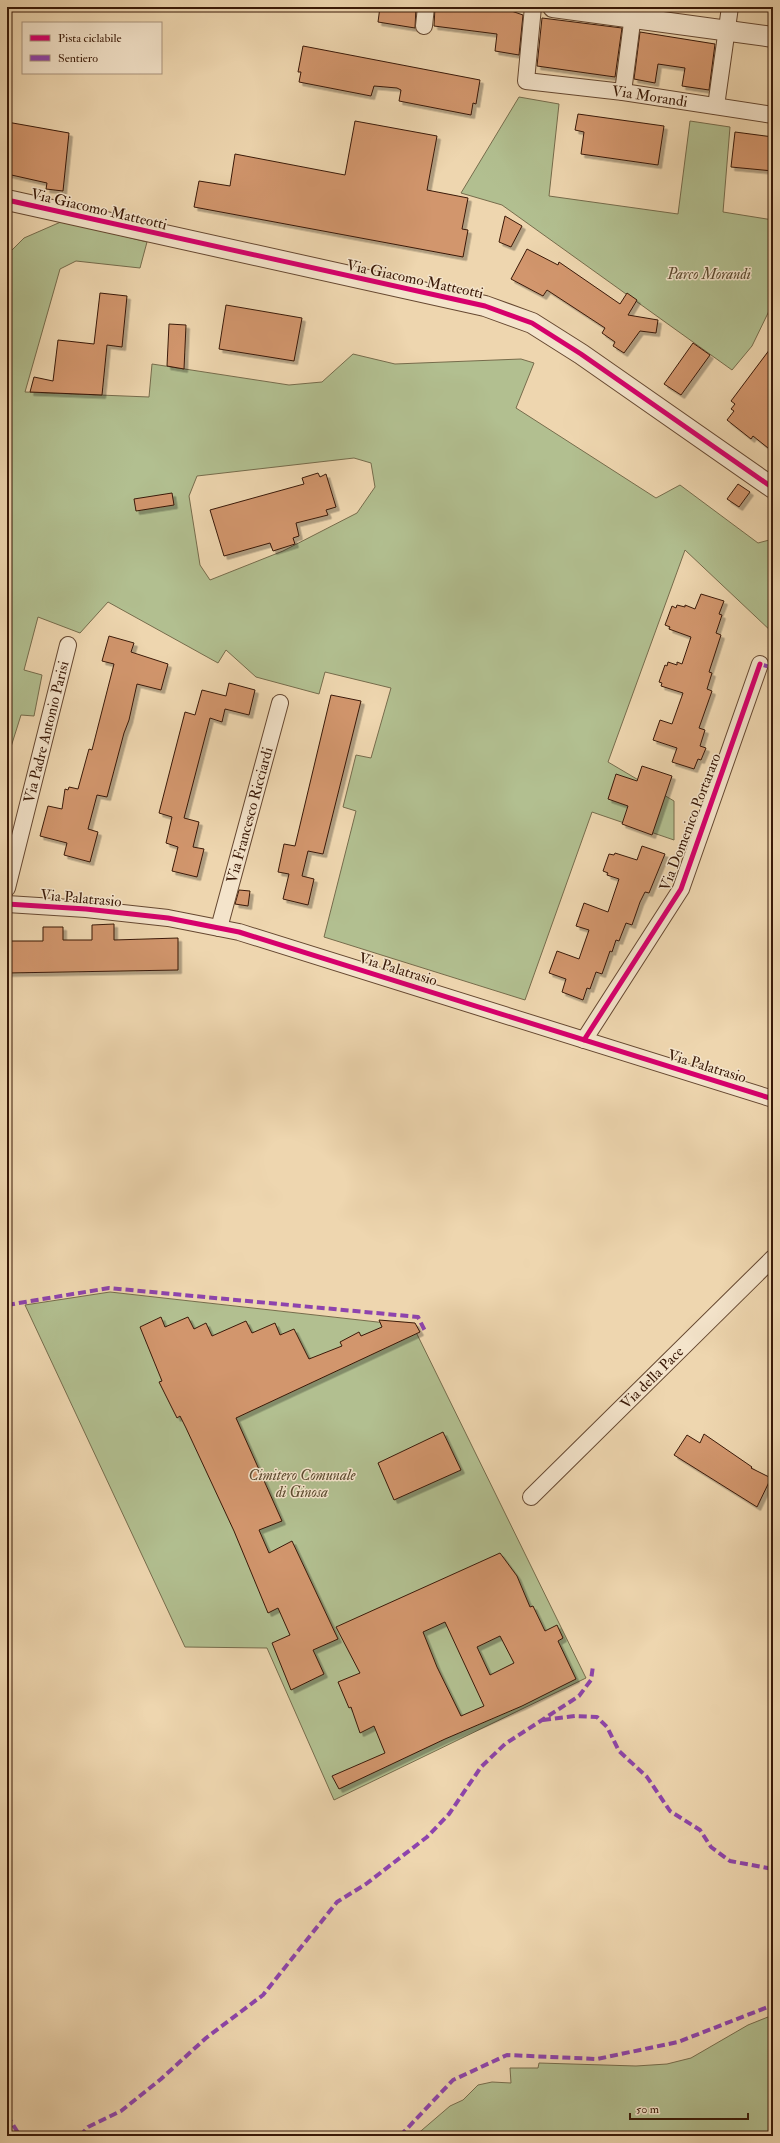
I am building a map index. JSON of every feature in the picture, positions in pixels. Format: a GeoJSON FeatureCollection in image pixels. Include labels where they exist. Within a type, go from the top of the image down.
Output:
{"type":"FeatureCollection","features":[{"type":"Feature","properties":{"kind":"street"},"geometry":{"type":"LineString","coordinates":[[424,26],[426,7]]}},
{"type":"Feature","properties":{"kind":"street","name":"Via Morandi"},"geometry":{"type":"LineString","coordinates":[[533,7],[526,81],[623,92],[773,115]]}},
{"type":"Feature","properties":{"kind":"street"},"geometry":{"type":"LineString","coordinates":[[553,7],[633,12],[727,30],[773,36]]}},
{"type":"Feature","properties":{"kind":"street"},"geometry":{"type":"LineString","coordinates":[[716,106],[730,7]]}},
{"type":"Feature","properties":{"kind":"street"},"geometry":{"type":"LineString","coordinates":[[623,92],[633,12]]}},
{"type":"Feature","properties":{"kind":"street","name":"Via Giacomo Matteotti"},"geometry":{"type":"LineString","coordinates":[[7,201],[486,306],[526,321],[581,354],[773,488]]}},
{"type":"Feature","properties":{"kind":"street","name":"Via Padre Antonio Parisi"},"geometry":{"type":"LineString","coordinates":[[7,888],[68,645]]}},
{"type":"Feature","properties":{"kind":"street","name":"Via Domenico Portararo"},"geometry":{"type":"LineString","coordinates":[[584,1040],[681,888],[760,664]]}},
{"type":"Feature","properties":{"kind":"street","name":"Via Francesco Ricciardi"},"geometry":{"type":"LineString","coordinates":[[219,928],[280,702]]}},
{"type":"Feature","properties":{"kind":"street","name":"Via Palatrasio"},"geometry":{"type":"LineString","coordinates":[[7,904],[108,911],[168,918],[239,932],[773,1099]]}},
{"type":"Feature","properties":{"kind":"street","name":"Via della Pace"},"geometry":{"type":"LineString","coordinates":[[531,1497],[773,1258]]}},
{"type":"Feature","properties":{"kind":"green space","name":"Parco Morandi"},"geometry":{"type":"Polygon","coordinates":[[[519,97],[559,104],[549,196],[678,214],[690,121],[730,127],[723,212],[773,220],[773,313],[769,311],[752,346],[732,370],[502,205],[461,193],[519,97]]]}},
{"type":"Feature","properties":{"kind":"green space"},"geometry":{"type":"Polygon","coordinates":[[[63,221],[147,242],[140,268],[76,261],[60,269],[25,392],[149,397],[152,364],[289,385],[322,382],[353,354],[395,364],[521,359],[534,363],[516,408],[656,498],[680,485],[758,543],[773,539],[773,633],[685,550],[608,762],[674,801],[674,840],[592,812],[525,1000],[324,937],[356,811],[343,807],[356,755],[371,758],[391,688],[325,672],[319,694],[256,677],[226,650],[218,663],[108,602],[80,633],[38,617],[24,670],[42,675],[34,716],[21,715],[10,750],[7,749],[7,255],[24,238],[63,221]],[[354,458],[197,476],[189,496],[200,565],[210,580],[283,551],[357,513],[375,487],[371,463],[354,458]]]}},
{"type":"Feature","properties":{"kind":"green space","name":"Cimitero Comunale di Ginosa"},"geometry":{"type":"Polygon","coordinates":[[[110,1292],[413,1326],[586,1678],[334,1800],[267,1648],[185,1647],[25,1305],[110,1292]]]}},
{"type":"Feature","properties":{"kind":"green space"},"geometry":{"type":"Polygon","coordinates":[[[773,2015],[773,2136],[415,2136],[450,2106],[463,2100],[478,2085],[492,2082],[511,2083],[510,2068],[538,2068],[539,2063],[636,2066],[667,2064],[691,2058],[748,2025],[773,2015]]]}},
{"type":"Feature","properties":{"kind":"building"},"geometry":{"type":"Polygon","coordinates":[[[380,7],[416,7],[415,28],[378,22],[380,7]]]}},
{"type":"Feature","properties":{"kind":"building"},"geometry":{"type":"Polygon","coordinates":[[[435,7],[500,7],[523,15],[519,55],[495,51],[497,34],[434,26],[435,7]]]}},
{"type":"Feature","properties":{"kind":"building"},"geometry":{"type":"Polygon","coordinates":[[[542,18],[622,28],[615,77],[537,66],[542,18]]]}},
{"type":"Feature","properties":{"kind":"building"},"geometry":{"type":"Polygon","coordinates":[[[640,32],[715,44],[709,90],[682,86],[685,68],[658,64],[655,83],[634,79],[640,32]]]}},
{"type":"Feature","properties":{"kind":"building"},"geometry":{"type":"Polygon","coordinates":[[[303,46],[480,80],[476,104],[473,103],[471,115],[399,101],[401,90],[397,88],[374,86],[371,96],[299,82],[301,72],[298,72],[303,46]]]}},
{"type":"Feature","properties":{"kind":"building"},"geometry":{"type":"Polygon","coordinates":[[[578,114],[664,126],[658,165],[581,154],[584,132],[575,130],[578,114]]]}},
{"type":"Feature","properties":{"kind":"building"},"geometry":{"type":"Polygon","coordinates":[[[355,121],[437,136],[427,190],[468,198],[462,229],[468,230],[463,257],[194,207],[199,181],[230,186],[235,154],[345,175],[355,121]]]}},
{"type":"Feature","properties":{"kind":"building"},"geometry":{"type":"Polygon","coordinates":[[[7,122],[69,133],[63,191],[46,189],[47,183],[7,174],[7,122]]]}},
{"type":"Feature","properties":{"kind":"building"},"geometry":{"type":"Polygon","coordinates":[[[735,132],[773,137],[773,171],[731,167],[735,132]]]}},
{"type":"Feature","properties":{"kind":"building"},"geometry":{"type":"Polygon","coordinates":[[[505,216],[522,226],[511,247],[499,242],[505,216]]]}},
{"type":"Feature","properties":{"kind":"building"},"geometry":{"type":"Polygon","coordinates":[[[527,249],[558,265],[559,262],[620,304],[627,293],[637,300],[628,315],[658,320],[656,333],[640,331],[624,353],[613,346],[615,342],[602,333],[605,328],[547,290],[543,296],[511,279],[527,249]]]}},
{"type":"Feature","properties":{"kind":"building"},"geometry":{"type":"Polygon","coordinates":[[[100,293],[127,296],[122,347],[107,345],[102,395],[30,392],[34,377],[53,381],[58,340],[94,344],[100,293]]]}},
{"type":"Feature","properties":{"kind":"building"},"geometry":{"type":"Polygon","coordinates":[[[226,305],[302,318],[294,361],[219,349],[226,305]]]}},
{"type":"Feature","properties":{"kind":"building"},"geometry":{"type":"Polygon","coordinates":[[[169,324],[186,325],[184,369],[167,366],[169,324]]]}},
{"type":"Feature","properties":{"kind":"building"},"geometry":{"type":"Polygon","coordinates":[[[693,343],[710,355],[681,395],[664,384],[693,343]]]}},
{"type":"Feature","properties":{"kind":"building"},"geometry":{"type":"Polygon","coordinates":[[[773,345],[773,452],[753,436],[751,439],[727,420],[734,411],[731,409],[735,404],[731,401],[773,345]]]}},
{"type":"Feature","properties":{"kind":"building"},"geometry":{"type":"Polygon","coordinates":[[[318,473],[320,477],[326,474],[336,507],[326,510],[328,515],[296,523],[299,536],[293,538],[295,544],[273,551],[270,543],[224,556],[210,510],[304,484],[302,478],[318,473]]]}},
{"type":"Feature","properties":{"kind":"building"},"geometry":{"type":"Polygon","coordinates":[[[738,484],[750,492],[739,507],[727,499],[738,484]]]}},
{"type":"Feature","properties":{"kind":"building"},"geometry":{"type":"Polygon","coordinates":[[[172,493],[174,505],[136,511],[134,499],[172,493]]]}},
{"type":"Feature","properties":{"kind":"building"},"geometry":{"type":"Polygon","coordinates":[[[701,594],[724,601],[719,614],[722,615],[716,633],[721,635],[709,672],[712,673],[707,689],[712,691],[699,728],[705,730],[700,746],[706,748],[701,760],[698,759],[694,769],[672,762],[677,748],[653,740],[660,720],[672,724],[683,693],[661,686],[662,683],[659,682],[665,665],[667,666],[668,662],[677,665],[677,662],[682,664],[691,637],[669,629],[670,627],[665,625],[672,606],[676,608],[677,605],[685,607],[685,605],[695,609],[701,594]]]}},
{"type":"Feature","properties":{"kind":"building"},"geometry":{"type":"Polygon","coordinates":[[[109,636],[134,643],[131,652],[168,664],[161,690],[137,684],[129,720],[124,733],[107,797],[97,795],[88,829],[98,832],[90,862],[64,855],[67,843],[40,836],[48,806],[62,809],[65,789],[68,790],[69,787],[78,789],[89,749],[92,750],[114,664],[102,661],[109,636]]]}},
{"type":"Feature","properties":{"kind":"building"},"geometry":{"type":"Polygon","coordinates":[[[229,683],[255,690],[249,715],[225,709],[222,722],[210,718],[184,818],[199,822],[193,847],[204,849],[197,877],[172,871],[178,847],[166,843],[172,817],[159,813],[185,712],[195,715],[202,690],[226,696],[229,683]]]}},
{"type":"Feature","properties":{"kind":"building"},"geometry":{"type":"Polygon","coordinates":[[[331,695],[361,701],[323,854],[308,851],[302,876],[314,879],[308,905],[283,899],[289,874],[278,872],[284,844],[295,846],[331,695]]]}},
{"type":"Feature","properties":{"kind":"building"},"geometry":{"type":"Polygon","coordinates":[[[642,766],[672,776],[652,835],[622,824],[628,806],[608,799],[616,774],[637,781],[642,766]]]}},
{"type":"Feature","properties":{"kind":"building"},"geometry":{"type":"Polygon","coordinates":[[[642,846],[665,854],[649,893],[645,892],[640,902],[632,925],[626,923],[619,941],[616,940],[612,952],[610,951],[602,974],[596,972],[590,989],[587,988],[583,1000],[562,992],[566,979],[549,973],[557,951],[579,959],[589,930],[576,926],[584,903],[608,912],[619,879],[607,875],[608,873],[603,871],[609,854],[614,855],[615,853],[637,860],[642,846]]]}},
{"type":"Feature","properties":{"kind":"building"},"geometry":{"type":"Polygon","coordinates":[[[239,890],[250,891],[248,906],[235,904],[239,890]]]}},
{"type":"Feature","properties":{"kind":"building"},"geometry":{"type":"Polygon","coordinates":[[[114,924],[114,940],[178,938],[178,970],[7,973],[7,941],[43,941],[43,927],[63,927],[63,940],[92,940],[92,925],[114,924]]]}},
{"type":"Feature","properties":{"kind":"building"},"geometry":{"type":"Polygon","coordinates":[[[161,1317],[165,1327],[188,1317],[194,1329],[206,1323],[212,1336],[246,1321],[252,1333],[275,1323],[280,1335],[294,1329],[309,1359],[342,1346],[340,1342],[359,1332],[361,1336],[382,1327],[379,1320],[415,1323],[420,1332],[236,1418],[282,1521],[259,1530],[269,1553],[292,1541],[338,1639],[313,1650],[324,1674],[291,1690],[272,1643],[290,1635],[278,1608],[268,1613],[234,1531],[186,1428],[180,1416],[177,1418],[159,1382],[162,1381],[140,1327],[161,1317]]]}},
{"type":"Feature","properties":{"kind":"building"},"geometry":{"type":"Polygon","coordinates":[[[443,1432],[461,1470],[394,1500],[378,1463],[443,1432]]]}},
{"type":"Feature","properties":{"kind":"building"},"geometry":{"type":"Polygon","coordinates":[[[704,1434],[752,1467],[751,1468],[771,1478],[757,1507],[674,1455],[687,1435],[700,1443],[704,1434]]]}},
{"type":"Feature","properties":{"kind":"building"},"geometry":{"type":"Polygon","coordinates":[[[500,1553],[517,1576],[530,1607],[533,1606],[545,1631],[557,1625],[563,1638],[558,1641],[576,1679],[522,1706],[445,1739],[339,1789],[332,1776],[385,1753],[374,1726],[360,1733],[351,1707],[349,1708],[338,1682],[360,1673],[336,1627],[500,1553]],[[445,1622],[423,1632],[437,1667],[461,1716],[484,1706],[445,1622]],[[500,1636],[477,1647],[490,1675],[514,1663],[500,1636]]]}},
{"type":"Feature","properties":{"kind":"marked path"},"geometry":{"type":"LineString","coordinates":[[760,664],[773,668]]}},
{"type":"Feature","properties":{"kind":"marked path"},"geometry":{"type":"LineString","coordinates":[[7,1305],[109,1288],[418,1317],[425,1331]]}},
{"type":"Feature","properties":{"kind":"marked path"},"geometry":{"type":"LineString","coordinates":[[80,2136],[88,2127],[121,2111],[161,2079],[206,2038],[263,1995],[337,1902],[366,1884],[427,1837],[449,1814],[481,1767],[505,1744],[579,1696],[591,1680],[593,1666]]}},
{"type":"Feature","properties":{"kind":"marked path"},"geometry":{"type":"LineString","coordinates":[[543,1720],[575,1716],[597,1717],[607,1727],[619,1751],[647,1777],[670,1811],[700,1830],[711,1847],[730,1861],[773,1869]]}},
{"type":"Feature","properties":{"kind":"marked path"},"geometry":{"type":"LineString","coordinates":[[400,2136],[453,2080],[507,2055],[597,2059],[678,2042],[773,2005]]}},
{"type":"Feature","properties":{"kind":"marked path"},"geometry":{"type":"LineString","coordinates":[[7,2115],[20,2136]]}},
{"type":"Feature","properties":{"kind":"cycle path"},"geometry":{"type":"LineString","coordinates":[[7,200],[485,306],[532,323],[581,354],[773,488]]}},
{"type":"Feature","properties":{"kind":"cycle path"},"geometry":{"type":"LineString","coordinates":[[584,1040],[681,889],[760,664]]}},
{"type":"Feature","properties":{"kind":"cycle path"},"geometry":{"type":"LineString","coordinates":[[7,904],[86,909],[168,918],[239,932],[773,1099]]}}]}
